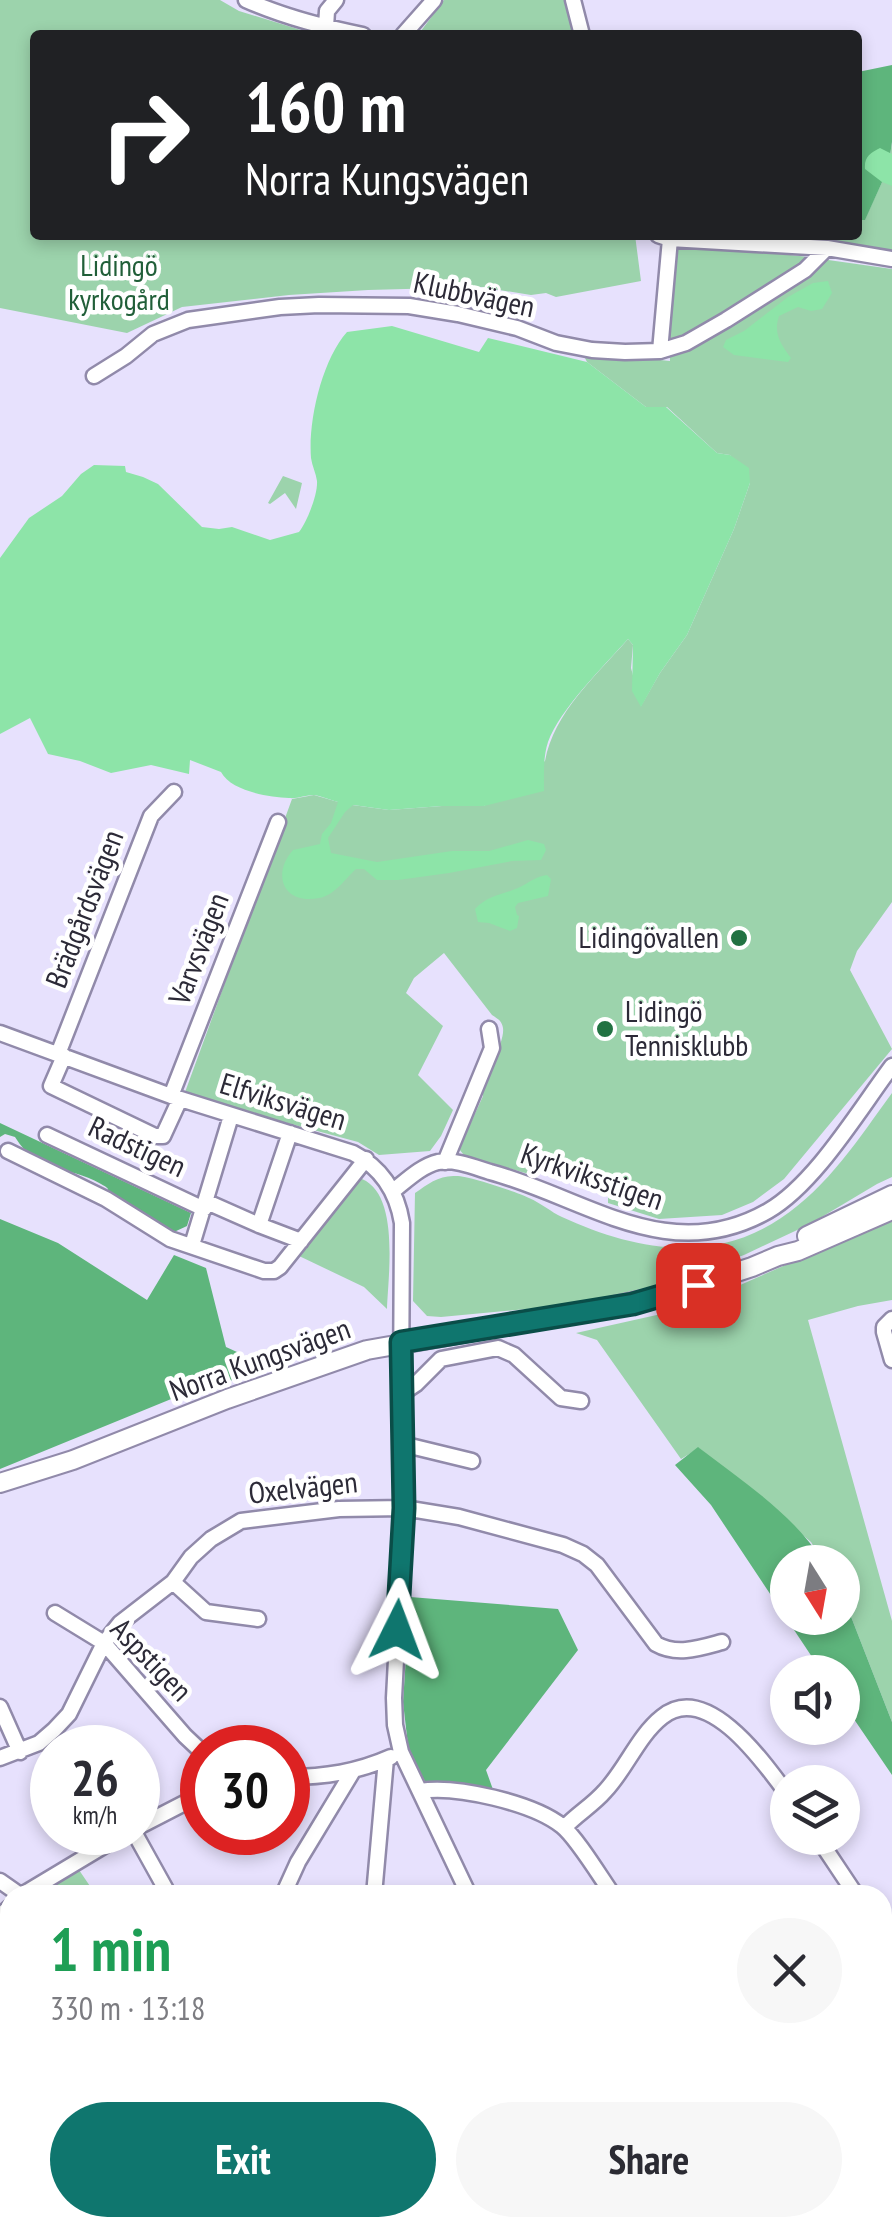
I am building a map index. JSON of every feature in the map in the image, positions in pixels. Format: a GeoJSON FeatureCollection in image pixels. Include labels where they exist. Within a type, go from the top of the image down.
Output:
{"type":"FeatureCollection","features":[{"type":"Feature","properties":{"kind":"main road","name":"Norra Kungsvägen"},"geometry":{"type":"LineString","coordinates":[[778,1256],[794,1242],[892,1195]]}},
{"type":"Feature","properties":{"kind":"main road","name":"Norra Kungsvägen"},"geometry":{"type":"LineString","coordinates":[[0,1482],[89,1454],[367,1350],[633,1304],[798,1251],[892,1210]]}},
{"type":"Feature","properties":{"kind":"street"},"geometry":{"type":"LineString","coordinates":[[246,0],[340,30]]}},
{"type":"Feature","properties":{"kind":"street"},"geometry":{"type":"LineString","coordinates":[[326,27],[327,11],[336,0]]}},
{"type":"Feature","properties":{"kind":"street"},"geometry":{"type":"LineString","coordinates":[[407,30],[434,0]]}},
{"type":"Feature","properties":{"kind":"street"},"geometry":{"type":"LineString","coordinates":[[573,0],[581,30]]}},
{"type":"Feature","properties":{"kind":"street"},"geometry":{"type":"LineString","coordinates":[[660,351],[664,240]]}},
{"type":"Feature","properties":{"kind":"street"},"geometry":{"type":"LineString","coordinates":[[709,240],[828,248],[892,259]]}},
{"type":"Feature","properties":{"kind":"street","name":"Klubbvägen"},"geometry":{"type":"LineString","coordinates":[[94,376],[153,334],[188,320],[300,306],[409,306],[517,328],[556,344],[592,350],[660,351],[686,343],[726,320],[805,270],[828,248]]}},
{"type":"Feature","properties":{"kind":"street","name":"Brädgårdsvägen"},"geometry":{"type":"LineString","coordinates":[[61,1055],[151,816],[174,792]]}},
{"type":"Feature","properties":{"kind":"street","name":"Varvsvägen"},"geometry":{"type":"LineString","coordinates":[[61,1055],[51,1086],[155,1136],[163,1136],[278,822]]}},
{"type":"Feature","properties":{"kind":"street"},"geometry":{"type":"LineString","coordinates":[[392,1191],[430,1164],[445,1162],[492,1048],[489,1029]]}},
{"type":"Feature","properties":{"kind":"street","name":"Elfviksvägen"},"geometry":{"type":"LineString","coordinates":[[0,1033],[176,1098],[353,1153],[385,1178],[399,1203],[404,1508],[395,1725],[401,1752],[464,1885]]}},
{"type":"Feature","properties":{"kind":"street","name":"Kyrkviksstigen"},"geometry":{"type":"LineString","coordinates":[[445,1162],[510,1177],[654,1230],[712,1230],[768,1211],[799,1186],[892,1066]]}},
{"type":"Feature","properties":{"kind":"street"},"geometry":{"type":"LineString","coordinates":[[192,1245],[231,1116]]}},
{"type":"Feature","properties":{"kind":"street"},"geometry":{"type":"LineString","coordinates":[[259,1225],[290,1133]]}},
{"type":"Feature","properties":{"kind":"street","name":"Radstigen"},"geometry":{"type":"LineString","coordinates":[[47,1136],[205,1205],[301,1241]]}},
{"type":"Feature","properties":{"kind":"street"},"geometry":{"type":"LineString","coordinates":[[8,1151],[106,1199],[170,1239],[264,1271],[280,1267],[366,1160]]}},
{"type":"Feature","properties":{"kind":"street"},"geometry":{"type":"LineString","coordinates":[[892,1319],[884,1332],[892,1360]]}},
{"type":"Feature","properties":{"kind":"street"},"geometry":{"type":"LineString","coordinates":[[401,1394],[441,1359],[498,1348],[514,1355],[561,1398],[581,1401]]}},
{"type":"Feature","properties":{"kind":"street"},"geometry":{"type":"LineString","coordinates":[[402,1444],[472,1461]]}},
{"type":"Feature","properties":{"kind":"street","name":"Oxelvägen"},"geometry":{"type":"LineString","coordinates":[[0,1758],[39,1744],[69,1714],[104,1644],[120,1623],[173,1582],[211,1539],[241,1521],[339,1510],[404,1508],[459,1517],[563,1545],[582,1554],[598,1566],[656,1644],[668,1651],[722,1642]]}},
{"type":"Feature","properties":{"kind":"street"},"geometry":{"type":"LineString","coordinates":[[173,1582],[206,1612],[258,1619]]}},
{"type":"Feature","properties":{"kind":"street","name":"Aspstigen"},"geometry":{"type":"LineString","coordinates":[[54,1613],[104,1644],[180,1730]]}},
{"type":"Feature","properties":{"kind":"street"},"geometry":{"type":"LineString","coordinates":[[0,1707],[20,1752]]}},
{"type":"Feature","properties":{"kind":"street"},"geometry":{"type":"LineString","coordinates":[[565,1828],[607,1789],[649,1730],[672,1710],[696,1709],[736,1732],[770,1771]]}},
{"type":"Feature","properties":{"kind":"street"},"geometry":{"type":"LineString","coordinates":[[310,1777],[354,1771],[401,1752]]}},
{"type":"Feature","properties":{"kind":"street"},"geometry":{"type":"LineString","coordinates":[[375,1885],[386,1759]]}},
{"type":"Feature","properties":{"kind":"street"},"geometry":{"type":"LineString","coordinates":[[288,1885],[354,1771]]}},
{"type":"Feature","properties":{"kind":"street"},"geometry":{"type":"LineString","coordinates":[[420,1792],[448,1789],[534,1809],[565,1828],[606,1885]]}},
{"type":"Feature","properties":{"kind":"street"},"geometry":{"type":"LineString","coordinates":[[38,1885],[91,1855]]}},
{"type":"Feature","properties":{"kind":"street"},"geometry":{"type":"LineString","coordinates":[[147,1855],[164,1885]]}},
{"type":"Feature","properties":{"kind":"street"},"geometry":{"type":"LineString","coordinates":[[829,1855],[849,1885]]}},
{"type":"Feature","properties":{"kind":"green space","name":"Lidingö kyrkogård"},"geometry":{"type":"Polygon","coordinates":[[[0,0],[220,0],[239,11],[301,30],[30,30],[30,240],[636,240],[641,281],[556,297],[481,287],[289,295],[182,307],[127,333],[0,308],[0,0]]]}},
{"type":"Feature","properties":{"kind":"green space"},"geometry":{"type":"Polygon","coordinates":[[[444,0],[567,0],[573,30],[422,30],[444,0]]]}},
{"type":"Feature","properties":{"kind":"green space"},"geometry":{"type":"Polygon","coordinates":[[[892,142],[892,256],[759,240],[862,240],[862,219],[888,169],[892,142]]]}},
{"type":"Feature","properties":{"kind":"green space"},"geometry":{"type":"Polygon","coordinates":[[[676,244],[892,269],[892,902],[857,951],[850,970],[892,1049],[784,1179],[753,1202],[722,1215],[659,1219],[608,1203],[608,1191],[596,1189],[595,1176],[536,1162],[532,1175],[468,1160],[459,1149],[483,1096],[480,1086],[498,1050],[503,1028],[444,953],[414,978],[406,993],[443,1026],[418,1075],[453,1110],[430,1151],[379,1155],[358,1142],[184,1095],[292,799],[314,795],[389,810],[484,806],[545,761],[557,726],[567,711],[628,639],[633,645],[631,668],[641,706],[687,635],[750,483],[730,455],[717,453],[667,407],[646,407],[587,362],[582,352],[670,361],[668,321],[676,244]]]}},
{"type":"Feature","properties":{"kind":"green space"},"geometry":{"type":"Polygon","coordinates":[[[283,476],[302,483],[296,509],[285,493],[268,503],[283,476]]]}},
{"type":"Feature","properties":{"kind":"green space"},"geometry":{"type":"Polygon","coordinates":[[[892,1093],[892,1177],[810,1224],[744,1255],[672,1282],[569,1305],[441,1317],[427,1316],[413,1301],[415,1193],[429,1183],[450,1176],[493,1185],[589,1228],[644,1244],[672,1248],[727,1242],[781,1218],[814,1192],[892,1093]]]}},
{"type":"Feature","properties":{"kind":"green space"},"geometry":{"type":"Polygon","coordinates":[[[362,1179],[374,1188],[387,1218],[387,1309],[364,1287],[297,1255],[362,1179]]]}},
{"type":"Feature","properties":{"kind":"green space"},"geometry":{"type":"Polygon","coordinates":[[[892,1218],[892,1300],[808,1320],[892,1621],[892,1722],[858,1635],[860,1545],[813,1545],[699,1448],[681,1459],[597,1340],[576,1333],[688,1308],[892,1218]]]}},
{"type":"Feature","properties":{"kind":"green space"},"geometry":{"type":"Polygon","coordinates":[[[77,1867],[89,1885],[51,1885],[77,1867]]]}},
{"type":"Feature","properties":{"kind":"shaded area"},"geometry":{"type":"Polygon","coordinates":[[[892,65],[888,169],[865,220],[862,220],[862,71],[892,65]]]}},
{"type":"Feature","properties":{"kind":"shaded area"},"geometry":{"type":"Polygon","coordinates":[[[880,148],[892,154],[892,186],[865,169],[868,156],[880,148]]]}},
{"type":"Feature","properties":{"kind":"shaded area"},"geometry":{"type":"Polygon","coordinates":[[[828,281],[832,293],[822,309],[798,307],[779,316],[778,334],[791,358],[788,362],[734,355],[723,347],[726,340],[788,297],[813,283],[828,281]]]}},
{"type":"Feature","properties":{"kind":"shaded area"},"geometry":{"type":"Polygon","coordinates":[[[392,326],[479,352],[488,338],[587,362],[646,407],[666,407],[717,453],[730,455],[749,468],[750,483],[687,635],[641,707],[632,691],[633,645],[628,639],[554,729],[545,754],[544,791],[484,806],[389,810],[353,805],[328,838],[331,853],[377,862],[452,851],[489,851],[528,840],[544,844],[546,850],[541,860],[512,861],[398,880],[377,880],[364,869],[356,869],[330,894],[307,899],[297,897],[285,886],[283,869],[293,850],[320,844],[338,802],[314,795],[292,798],[251,792],[233,784],[221,772],[190,760],[189,774],[151,765],[111,773],[48,754],[30,718],[0,734],[0,558],[29,518],[62,496],[94,465],[125,466],[126,472],[158,484],[202,527],[232,527],[270,540],[299,532],[316,493],[312,427],[318,392],[330,358],[347,332],[392,326]]]}},
{"type":"Feature","properties":{"kind":"shaded area"},"geometry":{"type":"Polygon","coordinates":[[[547,875],[551,879],[548,896],[515,907],[519,916],[517,928],[510,931],[478,922],[475,909],[480,904],[547,875]]]}},
{"type":"Feature","properties":{"kind":"shaded area"},"geometry":{"type":"Polygon","coordinates":[[[0,1123],[191,1213],[187,1226],[174,1232],[126,1205],[107,1187],[33,1158],[15,1137],[0,1137],[0,1123]]]}},
{"type":"Feature","properties":{"kind":"shaded area"},"geometry":{"type":"Polygon","coordinates":[[[0,1219],[58,1243],[147,1300],[174,1255],[206,1268],[226,1347],[237,1352],[249,1377],[203,1386],[0,1469],[0,1219]]]}},
{"type":"Feature","properties":{"kind":"shaded area"},"geometry":{"type":"Polygon","coordinates":[[[698,1447],[783,1514],[811,1545],[770,1545],[770,1594],[711,1505],[675,1465],[698,1447]]]}},
{"type":"Feature","properties":{"kind":"shaded area"},"geometry":{"type":"Polygon","coordinates":[[[410,1597],[558,1609],[578,1650],[486,1770],[496,1798],[422,1781],[409,1754],[403,1702],[410,1597]]]}},
{"type":"Feature","properties":{"kind":"shaded area"},"geometry":{"type":"Polygon","coordinates":[[[797,1635],[858,1635],[892,1722],[892,1775],[860,1728],[860,1655],[811,1655],[797,1635]]]}},
{"type":"Feature","properties":{"kind":"place","name":"Lidingövallen"},"geometry":{"type":"Point","coordinates":[739,938]}},
{"type":"Feature","properties":{"kind":"place","name":"Lidingö Tennisklubb"},"geometry":{"type":"Point","coordinates":[605,1029]}},
{"type":"Feature","properties":{"kind":"route"},"geometry":{"type":"LineString","coordinates":[[397,1630],[404,1508],[401,1342],[633,1304],[698,1285]]}}]}
